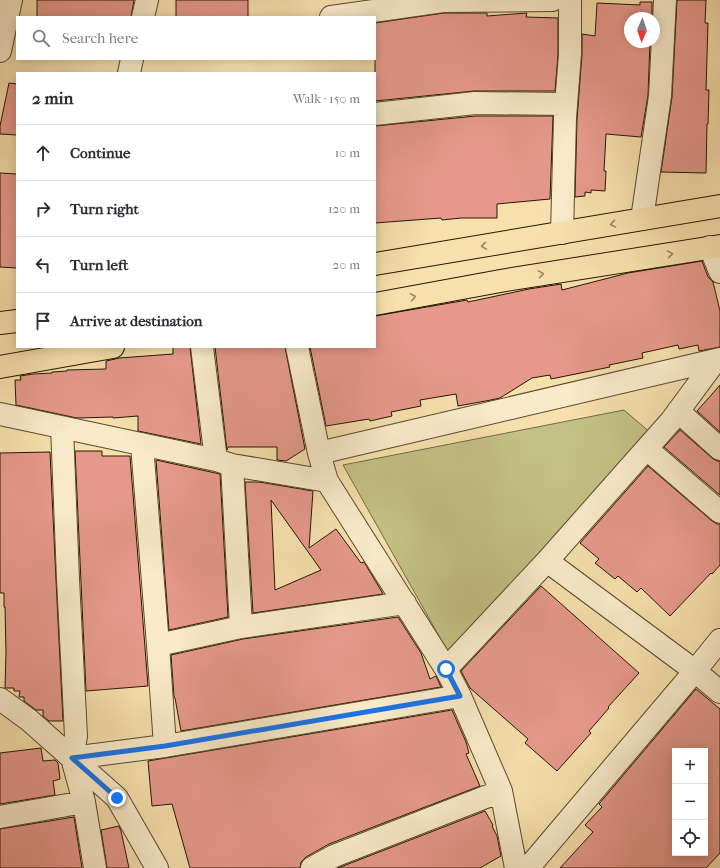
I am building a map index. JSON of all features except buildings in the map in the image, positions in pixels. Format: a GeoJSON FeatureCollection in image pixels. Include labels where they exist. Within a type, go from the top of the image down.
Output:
{"type":"FeatureCollection","features":[{"type":"Feature","properties":{"kind":"main road"},"geometry":{"type":"LineString","coordinates":[[376,264],[720,206]]}},
{"type":"Feature","properties":{"kind":"main road"},"geometry":{"type":"LineString","coordinates":[[376,304],[506,280],[715,246]]}},
{"type":"Feature","properties":{"kind":"main road"},"geometry":{"type":"LineString","coordinates":[[0,323],[16,320]]}},
{"type":"Feature","properties":{"kind":"main road"},"geometry":{"type":"LineString","coordinates":[[0,367],[107,348]]}},
{"type":"Feature","properties":{"kind":"street"},"geometry":{"type":"LineString","coordinates":[[0,51],[11,0]]}},
{"type":"Feature","properties":{"kind":"street"},"geometry":{"type":"LineString","coordinates":[[143,16],[147,0]]}},
{"type":"Feature","properties":{"kind":"street"},"geometry":{"type":"LineString","coordinates":[[339,16],[443,1],[552,0]]}},
{"type":"Feature","properties":{"kind":"street"},"geometry":{"type":"LineString","coordinates":[[562,233],[564,118],[570,54],[570,0]]}},
{"type":"Feature","properties":{"kind":"street"},"geometry":{"type":"LineString","coordinates":[[642,219],[660,96],[665,0]]}},
{"type":"Feature","properties":{"kind":"street"},"geometry":{"type":"LineString","coordinates":[[129,72],[132,60]]}},
{"type":"Feature","properties":{"kind":"street"},"geometry":{"type":"LineString","coordinates":[[376,114],[475,103],[566,104]]}},
{"type":"Feature","properties":{"kind":"street"},"geometry":{"type":"LineString","coordinates":[[715,246],[720,272]]}},
{"type":"Feature","properties":{"kind":"street"},"geometry":{"type":"LineString","coordinates":[[202,348],[224,463],[241,627]]}},
{"type":"Feature","properties":{"kind":"street"},"geometry":{"type":"LineString","coordinates":[[297,348],[319,453],[327,481],[446,669],[460,696],[501,791],[516,868]]}},
{"type":"Feature","properties":{"kind":"street"},"geometry":{"type":"LineString","coordinates":[[319,453],[718,359]]}},
{"type":"Feature","properties":{"kind":"street"},"geometry":{"type":"LineString","coordinates":[[446,669],[547,561],[647,449],[671,421],[718,359]]}},
{"type":"Feature","properties":{"kind":"street"},"geometry":{"type":"LineString","coordinates":[[678,411],[720,449]]}},
{"type":"Feature","properties":{"kind":"street"},"geometry":{"type":"LineString","coordinates":[[0,414],[224,463],[327,481]]}},
{"type":"Feature","properties":{"kind":"street"},"geometry":{"type":"LineString","coordinates":[[62,427],[76,736],[72,758],[84,802],[96,868]]}},
{"type":"Feature","properties":{"kind":"street"},"geometry":{"type":"LineString","coordinates":[[142,445],[165,746]]}},
{"type":"Feature","properties":{"kind":"street"},"geometry":{"type":"LineString","coordinates":[[647,449],[720,512]]}},
{"type":"Feature","properties":{"kind":"street"},"geometry":{"type":"LineString","coordinates":[[547,561],[695,671],[720,692]]}},
{"type":"Feature","properties":{"kind":"street"},"geometry":{"type":"LineString","coordinates":[[158,645],[241,627],[405,603]]}},
{"type":"Feature","properties":{"kind":"street"},"geometry":{"type":"LineString","coordinates":[[528,868],[720,640]]}},
{"type":"Feature","properties":{"kind":"street"},"geometry":{"type":"LineString","coordinates":[[72,758],[165,746],[460,696]]}},
{"type":"Feature","properties":{"kind":"street"},"geometry":{"type":"LineString","coordinates":[[0,699],[29,720],[117,798],[157,868]]}},
{"type":"Feature","properties":{"kind":"street"},"geometry":{"type":"LineString","coordinates":[[312,868],[334,856],[501,791]]}},
{"type":"Feature","properties":{"kind":"street"},"geometry":{"type":"LineString","coordinates":[[0,817],[84,802]]}},
{"type":"Feature","properties":{"kind":"shaded area"},"geometry":{"type":"Polygon","coordinates":[[[624,410],[652,434],[448,652],[343,465],[624,410]]]}},
{"type":"Feature","properties":{"kind":"route"},"geometry":{"type":"LineString","coordinates":[[117,798],[72,758],[165,746],[460,696],[446,669]]}}]}
